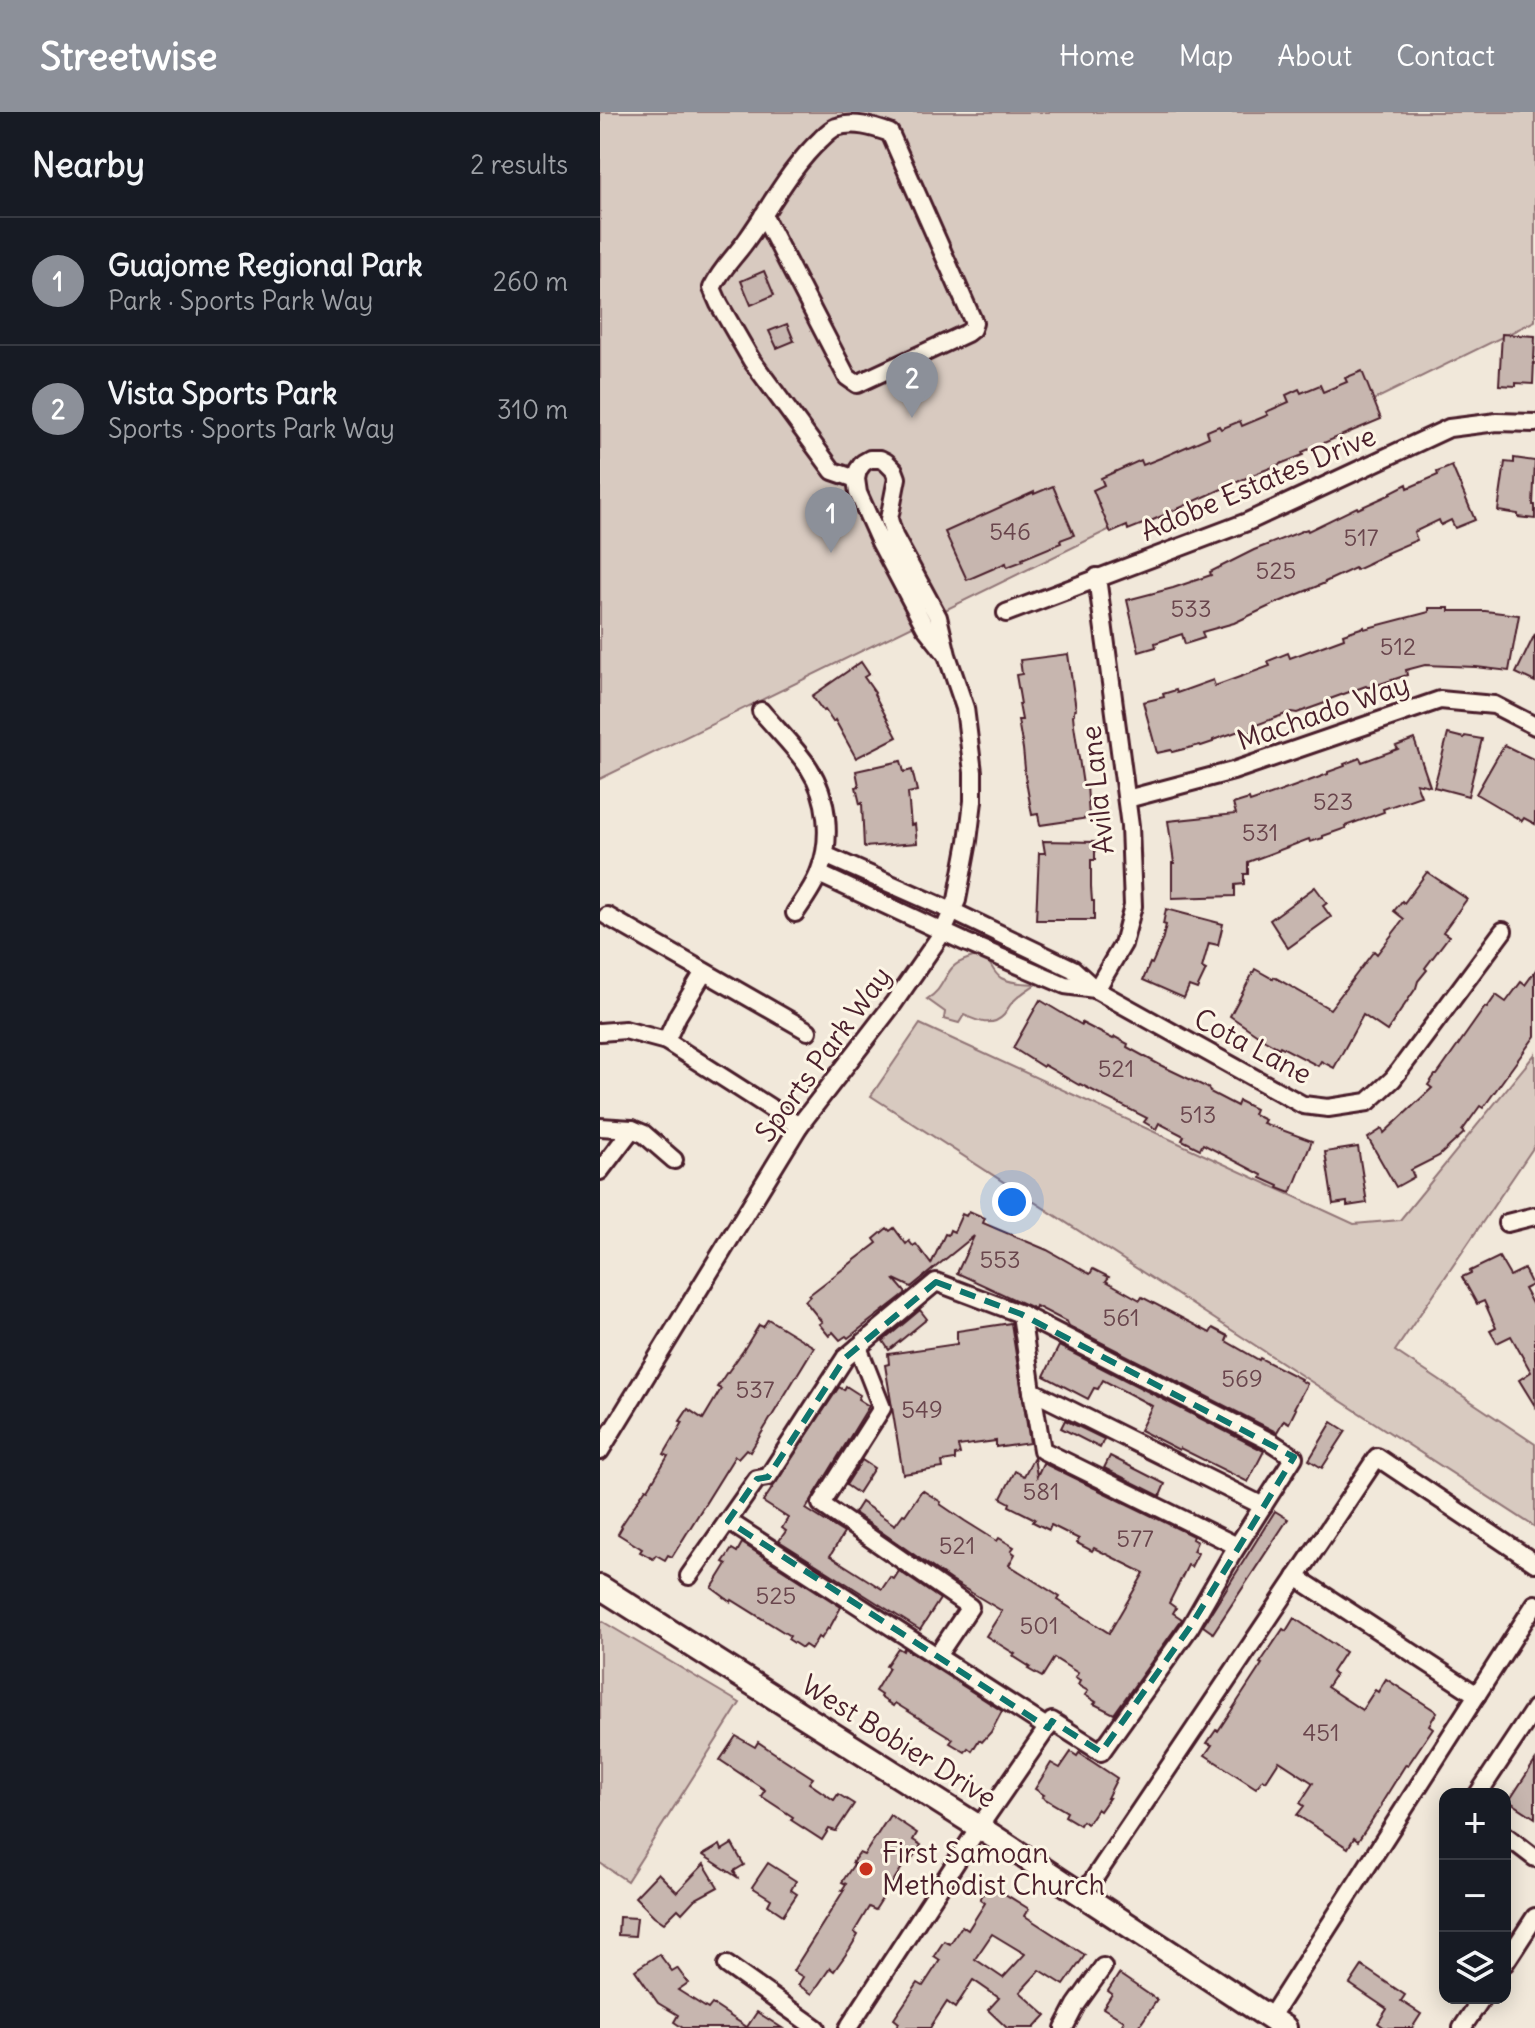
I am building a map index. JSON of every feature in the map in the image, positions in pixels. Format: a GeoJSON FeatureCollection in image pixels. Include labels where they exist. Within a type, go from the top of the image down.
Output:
{"type":"FeatureCollection","features":[{"type":"Feature","properties":{"kind":"main road","name":"West Bobier Drive"},"geometry":{"type":"LineString","coordinates":[[600,1587],[979,1827],[1278,2023]]}},
{"type":"Feature","properties":{"kind":"street"},"geometry":{"type":"LineString","coordinates":[[763,215],[851,381],[857,384],[967,333],[974,323],[890,133],[867,125],[835,127],[806,153],[763,215],[747,240],[724,266],[712,288],[752,361],[833,471],[856,479]]}},
{"type":"Feature","properties":{"kind":"street","name":"Adobe Estates Drive"},"geometry":{"type":"LineString","coordinates":[[1006,613],[1247,522],[1449,428],[1497,422],[1535,423]]}},
{"type":"Feature","properties":{"kind":"street","name":"Sports Park Way"},"geometry":{"type":"LineString","coordinates":[[600,1451],[799,1126],[893,1004],[943,932],[957,900],[973,801],[973,772],[965,708],[938,617],[894,536],[889,519],[897,478],[894,470],[880,459],[870,459],[858,470],[858,493],[925,627],[947,655]]}},
{"type":"Feature","properties":{"kind":"street","name":"Avila Lane"},"geometry":{"type":"LineString","coordinates":[[1096,990],[1123,944],[1133,906],[1130,826],[1097,577]]}},
{"type":"Feature","properties":{"kind":"street","name":"Machado Way"},"geometry":{"type":"LineString","coordinates":[[1127,799],[1233,771],[1440,700],[1494,705],[1535,726]]}},
{"type":"Feature","properties":{"kind":"street"},"geometry":{"type":"LineString","coordinates":[[761,711],[810,769],[821,794],[828,826],[819,874],[795,913]]}},
{"type":"Feature","properties":{"kind":"street","name":"Cota Lane"},"geometry":{"type":"LineString","coordinates":[[825,855],[1073,969],[1096,990],[1303,1105],[1328,1108],[1368,1102],[1393,1079],[1503,931]]}},
{"type":"Feature","properties":{"kind":"street","name":"Cota Lane"},"geometry":{"type":"LineString","coordinates":[[819,874],[1065,985],[1096,990]]}},
{"type":"Feature","properties":{"kind":"street"},"geometry":{"type":"LineString","coordinates":[[607,916],[808,1031]]}},
{"type":"Feature","properties":{"kind":"street"},"geometry":{"type":"LineString","coordinates":[[666,1041],[704,972]]}},
{"type":"Feature","properties":{"kind":"street"},"geometry":{"type":"LineString","coordinates":[[600,1032],[625,1030],[666,1041],[799,1126]]}},
{"type":"Feature","properties":{"kind":"street"},"geometry":{"type":"LineString","coordinates":[[600,1127],[632,1129],[644,1134],[674,1160]]}},
{"type":"Feature","properties":{"kind":"street"},"geometry":{"type":"LineString","coordinates":[[600,1171],[632,1129]]}},
{"type":"Feature","properties":{"kind":"street"},"geometry":{"type":"LineString","coordinates":[[1507,1223],[1535,1216]]}},
{"type":"Feature","properties":{"kind":"street"},"geometry":{"type":"LineString","coordinates":[[689,1576],[757,1479],[768,1477],[845,1358],[936,1282],[1021,1314],[1271,1442],[1294,1457],[1190,1627],[1101,1752],[1052,1721],[848,2028]]}},
{"type":"Feature","properties":{"kind":"street"},"geometry":{"type":"LineString","coordinates":[[1021,1314],[1042,1450],[1237,1546]]}},
{"type":"Feature","properties":{"kind":"street"},"geometry":{"type":"LineString","coordinates":[[858,1347],[882,1408],[821,1504],[970,1607],[937,1656]]}},
{"type":"Feature","properties":{"kind":"street"},"geometry":{"type":"LineString","coordinates":[[1032,1391],[1263,1506]]}},
{"type":"Feature","properties":{"kind":"street"},"geometry":{"type":"LineString","coordinates":[[1083,1895],[1377,1457],[1535,1563]]}},
{"type":"Feature","properties":{"kind":"street"},"geometry":{"type":"LineString","coordinates":[[728,1521],[1048,1728]]}},
{"type":"Feature","properties":{"kind":"street"},"geometry":{"type":"LineString","coordinates":[[1296,1577],[1477,1695]]}},
{"type":"Feature","properties":{"kind":"street"},"geometry":{"type":"LineString","coordinates":[[1278,2023],[1535,1604]]}},
{"type":"Feature","properties":{"kind":"street"},"geometry":{"type":"LineString","coordinates":[[1482,1788],[1535,1708]]}},
{"type":"Feature","properties":{"kind":"street"},"geometry":{"type":"LineString","coordinates":[[1511,1840],[1535,1858]]}},
{"type":"Feature","properties":{"kind":"street"},"geometry":{"type":"LineString","coordinates":[[1511,1954],[1535,1917]]}},
{"type":"Feature","properties":{"kind":"street"},"geometry":{"type":"LineString","coordinates":[[727,1965],[816,2028]]}},
{"type":"Feature","properties":{"kind":"street"},"geometry":{"type":"LineString","coordinates":[[1064,2028],[1103,1967]]}},
{"type":"Feature","properties":{"kind":"street"},"geometry":{"type":"LineString","coordinates":[[1462,2028],[1478,2004]]}},
{"type":"Feature","properties":{"kind":"highlighted area"},"geometry":{"type":"Polygon","coordinates":[[[936,1282],[1021,1314],[1294,1457],[1190,1627],[1101,1752],[1052,1721],[1048,1728],[728,1521],[757,1479],[768,1477],[845,1358],[936,1282]]]}},
{"type":"Feature","properties":{"kind":"shaded area"},"geometry":{"type":"Polygon","coordinates":[[[600,112],[1535,112],[1535,321],[600,779],[600,112]]]}},
{"type":"Feature","properties":{"kind":"shaded area"},"geometry":{"type":"Polygon","coordinates":[[[976,956],[985,958],[1001,978],[1036,984],[995,1021],[979,1021],[964,1015],[959,1023],[944,1019],[945,1012],[927,999],[954,966],[976,956]]]}},
{"type":"Feature","properties":{"kind":"shaded area"},"geometry":{"type":"Polygon","coordinates":[[[920,1024],[1354,1224],[1400,1220],[1535,1054],[1535,1145],[1395,1351],[1535,1444],[1535,1527],[871,1096],[920,1024]]]}},
{"type":"Feature","properties":{"kind":"shaded area"},"geometry":{"type":"Polygon","coordinates":[[[600,1620],[740,1703],[627,1881],[600,1863],[600,1620]]]}},
{"type":"Feature","properties":{"kind":"building"},"geometry":{"type":"Polygon","coordinates":[[[764,271],[774,295],[751,305],[741,281],[764,271]]]}},
{"type":"Feature","properties":{"kind":"building"},"geometry":{"type":"Polygon","coordinates":[[[787,324],[794,341],[777,348],[769,331],[787,324]]]}},
{"type":"Feature","properties":{"kind":"building"},"geometry":{"type":"Polygon","coordinates":[[[1502,334],[1535,336],[1533,384],[1499,385],[1502,334]]]}},
{"type":"Feature","properties":{"kind":"building"},"geometry":{"type":"Polygon","coordinates":[[[1362,371],[1381,419],[1153,520],[1111,533],[1093,490],[1104,485],[1101,478],[1141,460],[1143,465],[1209,437],[1207,431],[1219,426],[1221,429],[1240,421],[1242,426],[1268,415],[1266,412],[1289,402],[1286,395],[1299,389],[1301,393],[1320,385],[1323,392],[1347,382],[1345,378],[1362,371]]]}},
{"type":"Feature","properties":{"kind":"building"},"geometry":{"type":"Polygon","coordinates":[[[1514,458],[1535,461],[1535,519],[1498,511],[1505,462],[1514,463],[1514,458]]]}},
{"type":"Feature","properties":{"kind":"building"},"geometry":{"type":"Polygon","coordinates":[[[1452,466],[1475,520],[1455,528],[1451,520],[1441,525],[1439,520],[1414,532],[1417,540],[1234,623],[1202,632],[1204,638],[1185,644],[1182,634],[1139,652],[1127,600],[1211,575],[1210,572],[1254,550],[1308,531],[1407,484],[1408,488],[1438,475],[1437,472],[1452,466]]]}},
{"type":"Feature","properties":{"kind":"building"},"geometry":{"type":"Polygon","coordinates":[[[1053,486],[1074,535],[1023,561],[1007,567],[1006,563],[967,580],[945,532],[1053,486]]]}},
{"type":"Feature","properties":{"kind":"building"},"geometry":{"type":"Polygon","coordinates":[[[1429,608],[1519,615],[1509,671],[1425,665],[1406,670],[1407,675],[1366,686],[1256,725],[1258,730],[1241,735],[1239,731],[1201,746],[1157,753],[1143,702],[1213,680],[1215,686],[1270,666],[1268,661],[1288,653],[1290,658],[1344,638],[1343,634],[1429,612],[1429,608]]]}},
{"type":"Feature","properties":{"kind":"building"},"geometry":{"type":"Polygon","coordinates":[[[1535,634],[1535,682],[1516,673],[1535,634]]]}},
{"type":"Feature","properties":{"kind":"building"},"geometry":{"type":"Polygon","coordinates":[[[1068,654],[1076,709],[1074,725],[1083,785],[1087,784],[1089,818],[1040,825],[1038,814],[1032,815],[1024,770],[1018,720],[1022,720],[1021,704],[1016,675],[1022,674],[1020,660],[1068,654]]]}},
{"type":"Feature","properties":{"kind":"building"},"geometry":{"type":"Polygon","coordinates":[[[861,662],[869,674],[864,677],[897,737],[856,758],[835,720],[833,722],[812,696],[861,662]]]}},
{"type":"Feature","properties":{"kind":"building"},"geometry":{"type":"Polygon","coordinates":[[[1448,734],[1482,739],[1468,796],[1434,787],[1448,734]]]}},
{"type":"Feature","properties":{"kind":"building"},"geometry":{"type":"Polygon","coordinates":[[[1414,739],[1430,786],[1416,783],[1421,796],[1383,809],[1384,812],[1345,826],[1323,838],[1310,842],[1309,839],[1248,862],[1248,874],[1244,874],[1244,884],[1235,885],[1235,896],[1172,898],[1174,863],[1168,821],[1236,814],[1233,804],[1279,792],[1360,758],[1362,762],[1398,749],[1396,746],[1414,739]]]}},
{"type":"Feature","properties":{"kind":"building"},"geometry":{"type":"Polygon","coordinates":[[[1504,745],[1535,760],[1535,824],[1524,818],[1522,821],[1476,794],[1504,745]]]}},
{"type":"Feature","properties":{"kind":"building"},"geometry":{"type":"Polygon","coordinates":[[[901,761],[904,772],[912,770],[917,791],[908,793],[911,825],[915,824],[917,843],[864,847],[862,803],[856,787],[859,786],[856,771],[901,761]]]}},
{"type":"Feature","properties":{"kind":"building"},"geometry":{"type":"Polygon","coordinates":[[[1043,841],[1095,842],[1095,860],[1091,860],[1094,920],[1036,920],[1039,853],[1045,853],[1043,841]]]}},
{"type":"Feature","properties":{"kind":"building"},"geometry":{"type":"Polygon","coordinates":[[[1427,872],[1467,899],[1443,932],[1449,936],[1425,968],[1427,970],[1387,1031],[1363,1015],[1334,1068],[1321,1061],[1318,1066],[1279,1048],[1230,1016],[1255,969],[1330,1009],[1374,951],[1377,954],[1404,919],[1394,911],[1402,901],[1404,903],[1427,872]]]}},
{"type":"Feature","properties":{"kind":"building"},"geometry":{"type":"Polygon","coordinates":[[[1315,887],[1327,903],[1323,906],[1331,917],[1288,948],[1270,920],[1315,887]]]}},
{"type":"Feature","properties":{"kind":"building"},"geometry":{"type":"Polygon","coordinates":[[[1166,909],[1223,924],[1218,945],[1209,943],[1202,968],[1206,970],[1197,989],[1189,986],[1184,998],[1143,980],[1162,941],[1166,909]]]}},
{"type":"Feature","properties":{"kind":"building"},"geometry":{"type":"Polygon","coordinates":[[[1535,971],[1535,1036],[1483,1108],[1480,1106],[1462,1131],[1464,1133],[1439,1156],[1411,1170],[1414,1177],[1396,1187],[1368,1138],[1382,1129],[1384,1133],[1432,1088],[1428,1085],[1496,995],[1506,1002],[1521,982],[1525,985],[1535,971]]]}},
{"type":"Feature","properties":{"kind":"building"},"geometry":{"type":"Polygon","coordinates":[[[1040,1000],[1082,1025],[1113,1039],[1115,1037],[1128,1044],[1127,1047],[1237,1106],[1239,1101],[1255,1109],[1253,1114],[1265,1120],[1263,1123],[1312,1141],[1291,1193],[1203,1144],[1200,1149],[1182,1140],[1184,1136],[1159,1123],[1156,1129],[1144,1122],[1147,1118],[1043,1067],[1013,1048],[1040,1000]]]}},
{"type":"Feature","properties":{"kind":"building"},"geometry":{"type":"Polygon","coordinates":[[[1358,1147],[1367,1203],[1347,1206],[1347,1202],[1333,1204],[1325,1152],[1358,1147]]]}},
{"type":"Feature","properties":{"kind":"building"},"geometry":{"type":"Polygon","coordinates":[[[969,1211],[985,1218],[983,1223],[1047,1250],[1090,1274],[1093,1269],[1109,1277],[1106,1281],[1140,1300],[1142,1297],[1210,1333],[1213,1328],[1228,1336],[1226,1341],[1301,1379],[1307,1384],[1289,1423],[1284,1420],[1277,1432],[1274,1431],[1036,1306],[1035,1309],[957,1273],[974,1236],[911,1287],[894,1279],[906,1293],[848,1338],[846,1336],[840,1340],[833,1332],[829,1336],[819,1324],[822,1322],[805,1301],[809,1295],[877,1243],[874,1239],[887,1228],[890,1231],[894,1228],[906,1244],[909,1241],[913,1246],[916,1244],[931,1264],[945,1234],[948,1235],[950,1230],[954,1232],[962,1214],[966,1216],[969,1211]]]}},
{"type":"Feature","properties":{"kind":"building"},"geometry":{"type":"Polygon","coordinates":[[[1499,1257],[1510,1276],[1524,1269],[1532,1285],[1524,1289],[1535,1309],[1535,1406],[1519,1380],[1531,1372],[1511,1336],[1497,1343],[1490,1331],[1496,1328],[1484,1301],[1477,1304],[1462,1277],[1499,1257]]]}},
{"type":"Feature","properties":{"kind":"building"},"geometry":{"type":"Polygon","coordinates":[[[920,1310],[927,1319],[889,1350],[883,1341],[920,1310]]]}},
{"type":"Feature","properties":{"kind":"building"},"geometry":{"type":"Polygon","coordinates":[[[768,1319],[814,1347],[750,1452],[746,1449],[738,1458],[735,1456],[672,1557],[668,1555],[665,1560],[656,1555],[653,1559],[618,1534],[621,1526],[668,1456],[664,1454],[688,1409],[703,1419],[721,1389],[717,1387],[759,1325],[763,1327],[768,1319]]]}},
{"type":"Feature","properties":{"kind":"building"},"geometry":{"type":"Polygon","coordinates":[[[1011,1323],[1030,1443],[996,1447],[996,1441],[958,1446],[960,1454],[955,1455],[955,1460],[942,1462],[943,1468],[903,1474],[885,1365],[889,1364],[888,1354],[957,1344],[957,1331],[1011,1323]]]}},
{"type":"Feature","properties":{"kind":"building"},"geometry":{"type":"Polygon","coordinates":[[[1059,1346],[1264,1451],[1248,1482],[1140,1430],[1152,1406],[1103,1380],[1088,1399],[1044,1376],[1059,1346]]]}},
{"type":"Feature","properties":{"kind":"building"},"geometry":{"type":"Polygon","coordinates":[[[846,1386],[869,1406],[806,1509],[844,1533],[830,1556],[882,1589],[890,1577],[894,1579],[899,1571],[940,1599],[920,1630],[779,1541],[786,1531],[782,1528],[788,1518],[763,1502],[839,1387],[844,1390],[846,1386]]]}},
{"type":"Feature","properties":{"kind":"building"},"geometry":{"type":"Polygon","coordinates":[[[1065,1420],[1104,1439],[1100,1448],[1061,1428],[1065,1420]]]}},
{"type":"Feature","properties":{"kind":"building"},"geometry":{"type":"Polygon","coordinates":[[[1332,1422],[1346,1431],[1322,1468],[1309,1460],[1332,1422]]]}},
{"type":"Feature","properties":{"kind":"building"},"geometry":{"type":"Polygon","coordinates":[[[1110,1456],[1165,1484],[1160,1496],[1104,1468],[1110,1456]]]}},
{"type":"Feature","properties":{"kind":"building"},"geometry":{"type":"Polygon","coordinates":[[[1034,1457],[1037,1476],[1043,1463],[1193,1536],[1192,1539],[1197,1542],[1193,1551],[1198,1553],[1191,1567],[1188,1565],[1169,1603],[1176,1608],[1173,1613],[1182,1619],[1114,1714],[1094,1704],[1096,1702],[1085,1695],[1088,1691],[1078,1685],[1080,1681],[1075,1678],[1078,1673],[1054,1658],[1042,1677],[1028,1669],[1030,1667],[1013,1656],[1015,1654],[986,1636],[1002,1611],[952,1581],[854,1513],[861,1502],[895,1525],[922,1490],[997,1541],[999,1538],[1014,1547],[1011,1551],[1015,1554],[1009,1565],[1109,1633],[1144,1573],[1094,1548],[1092,1551],[1077,1543],[1079,1539],[1051,1525],[1049,1530],[1033,1522],[1035,1519],[1009,1506],[1010,1503],[1001,1498],[1015,1471],[1024,1476],[1034,1457]]]}},
{"type":"Feature","properties":{"kind":"building"},"geometry":{"type":"Polygon","coordinates":[[[862,1460],[874,1468],[858,1493],[846,1485],[862,1460]]]}},
{"type":"Feature","properties":{"kind":"building"},"geometry":{"type":"Polygon","coordinates":[[[1275,1511],[1288,1519],[1213,1633],[1203,1626],[1275,1511]]]}},
{"type":"Feature","properties":{"kind":"building"},"geometry":{"type":"Polygon","coordinates":[[[742,1543],[841,1607],[829,1629],[821,1639],[818,1637],[811,1649],[805,1645],[802,1648],[788,1639],[790,1636],[712,1588],[727,1564],[723,1562],[732,1549],[737,1552],[742,1543]]]}},
{"type":"Feature","properties":{"kind":"building"},"geometry":{"type":"Polygon","coordinates":[[[1294,1618],[1345,1652],[1332,1672],[1335,1675],[1327,1687],[1362,1710],[1386,1679],[1437,1712],[1429,1725],[1433,1728],[1406,1764],[1358,1841],[1354,1838],[1348,1848],[1297,1815],[1304,1806],[1300,1803],[1313,1783],[1279,1761],[1266,1781],[1263,1779],[1256,1788],[1205,1755],[1212,1745],[1207,1743],[1218,1731],[1283,1629],[1286,1631],[1294,1618]]]}},
{"type":"Feature","properties":{"kind":"building"},"geometry":{"type":"Polygon","coordinates":[[[898,1648],[903,1651],[904,1648],[1002,1711],[991,1732],[982,1742],[979,1740],[972,1751],[968,1748],[965,1752],[950,1743],[953,1739],[895,1703],[893,1706],[875,1691],[898,1648]]]}},
{"type":"Feature","properties":{"kind":"building"},"geometry":{"type":"Polygon","coordinates":[[[736,1736],[755,1747],[758,1742],[813,1778],[809,1783],[834,1800],[838,1794],[854,1804],[836,1831],[829,1829],[822,1840],[761,1796],[765,1790],[720,1760],[736,1736]]]}},
{"type":"Feature","properties":{"kind":"building"},"geometry":{"type":"Polygon","coordinates":[[[1071,1752],[1077,1756],[1079,1753],[1117,1778],[1109,1798],[1087,1824],[1082,1821],[1080,1825],[1065,1816],[1067,1812],[1042,1797],[1044,1795],[1035,1789],[1051,1763],[1060,1768],[1071,1752]]]}},
{"type":"Feature","properties":{"kind":"building"},"geometry":{"type":"Polygon","coordinates":[[[1535,1761],[1535,1818],[1511,1802],[1535,1761]]]}},
{"type":"Feature","properties":{"kind":"building"},"geometry":{"type":"Polygon","coordinates":[[[890,1815],[917,1833],[913,1840],[921,1845],[913,1857],[910,1855],[875,1910],[869,1907],[854,1932],[858,1935],[849,1950],[834,1971],[830,1968],[812,1994],[798,1985],[803,1977],[793,1971],[844,1890],[846,1884],[842,1882],[852,1863],[859,1853],[864,1855],[890,1815]]]}},
{"type":"Feature","properties":{"kind":"building"},"geometry":{"type":"Polygon","coordinates":[[[732,1844],[744,1865],[734,1871],[737,1877],[703,1855],[720,1845],[722,1850],[732,1844]]]}},
{"type":"Feature","properties":{"kind":"building"},"geometry":{"type":"Polygon","coordinates":[[[768,1863],[796,1881],[791,1890],[797,1894],[783,1915],[768,1905],[771,1899],[752,1887],[768,1863]]]}},
{"type":"Feature","properties":{"kind":"building"},"geometry":{"type":"Polygon","coordinates":[[[704,1864],[718,1887],[694,1900],[682,1913],[678,1909],[664,1923],[635,1897],[658,1873],[677,1892],[704,1864]]]}},
{"type":"Feature","properties":{"kind":"building"},"geometry":{"type":"Polygon","coordinates":[[[989,1884],[1029,1909],[1025,1916],[1085,1955],[1064,1985],[1040,1970],[1020,1992],[1046,2015],[1034,2028],[1007,2028],[988,2010],[999,1998],[973,1980],[955,2008],[947,2002],[930,2028],[896,2028],[899,2023],[894,2019],[918,1983],[923,1986],[940,1960],[934,1956],[944,1941],[950,1944],[962,1926],[968,1930],[985,1903],[980,1899],[989,1884]],[[992,1934],[975,1959],[1003,1978],[1025,1954],[992,1934]]]}},
{"type":"Feature","properties":{"kind":"building"},"geometry":{"type":"Polygon","coordinates":[[[619,1917],[637,1918],[635,1936],[618,1935],[619,1917]]]}},
{"type":"Feature","properties":{"kind":"building"},"geometry":{"type":"Polygon","coordinates":[[[659,1954],[672,1971],[677,1968],[688,1983],[678,1990],[708,2009],[712,2004],[747,2027],[757,2012],[782,2028],[683,2028],[674,2022],[678,2015],[658,2003],[635,1970],[659,1954]]]}},
{"type":"Feature","properties":{"kind":"building"},"geometry":{"type":"Polygon","coordinates":[[[1362,1966],[1405,1995],[1401,2001],[1421,2014],[1412,2028],[1385,2028],[1378,2023],[1387,2009],[1350,1984],[1362,1966]]]}},
{"type":"Feature","properties":{"kind":"building"},"geometry":{"type":"Polygon","coordinates":[[[1119,1974],[1157,2000],[1138,2028],[1120,2028],[1124,2021],[1103,2008],[1112,1994],[1108,1991],[1119,1974]]]}},
{"type":"Feature","properties":{"kind":"place","name":"Vista Sports Park"},"geometry":{"type":"Point","coordinates":[912,418]}},
{"type":"Feature","properties":{"kind":"place","name":"Guajome Regional Park"},"geometry":{"type":"Point","coordinates":[831,553]}},
{"type":"Feature","properties":{"kind":"place","name":"First Samoan Methodist Church"},"geometry":{"type":"Point","coordinates":[866,1869]}}]}
